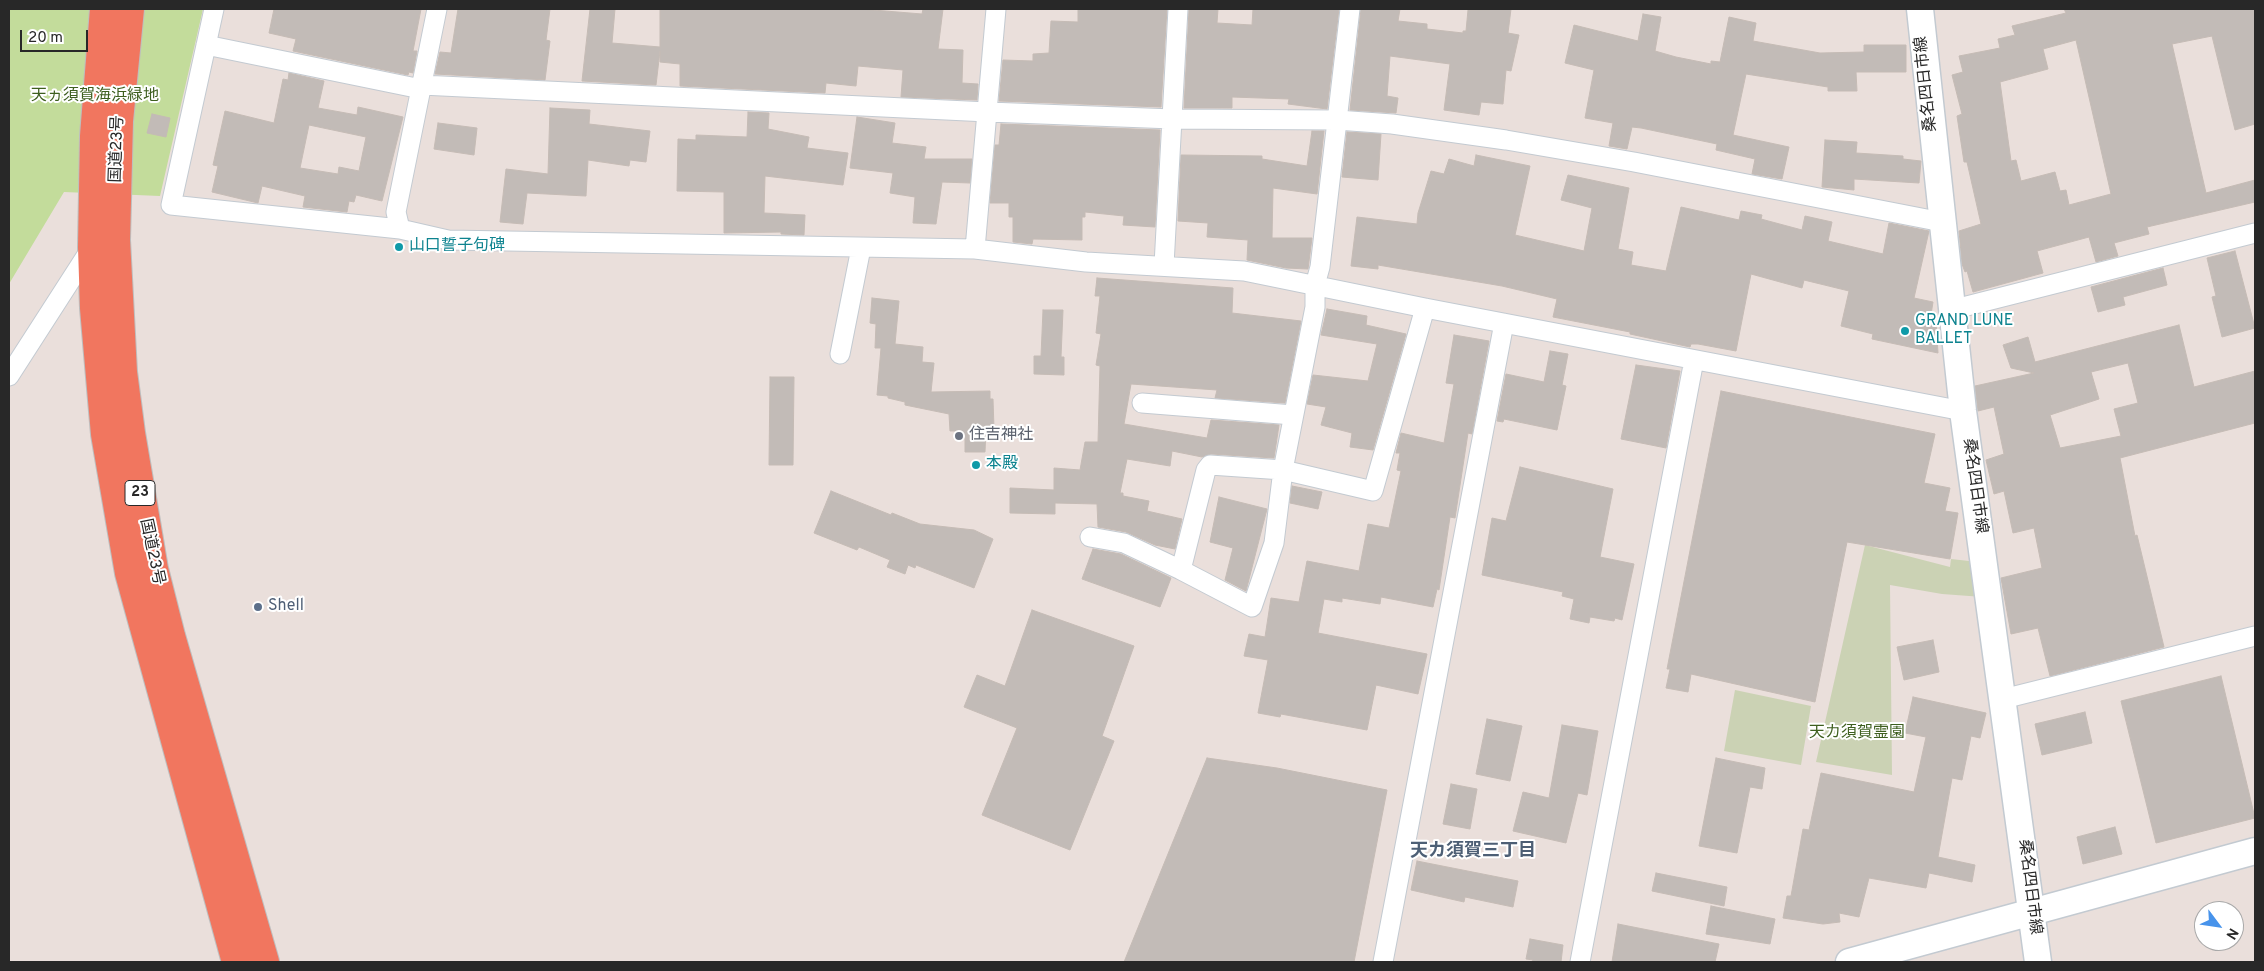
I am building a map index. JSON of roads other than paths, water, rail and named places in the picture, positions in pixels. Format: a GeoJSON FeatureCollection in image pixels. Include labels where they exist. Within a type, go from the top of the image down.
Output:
{"type":"FeatureCollection","features":[{"type":"Feature","properties":{"kind":"highway","name":"国道23号"},"geometry":{"type":"LineString","coordinates":[[104,9],[94,136],[92,248],[95,317],[105,434],[128,573],[236,962]]}},
{"type":"Feature","properties":{"kind":"highway","name":"国道23号"},"geometry":{"type":"LineString","coordinates":[[130,9],[119,121],[116,240],[123,372],[131,433],[154,569],[171,636],[265,962]]}},
{"type":"Feature","properties":{"kind":"main road","name":"桑名四日市線"},"geometry":{"type":"LineString","coordinates":[[1920,9],[1951,310],[2038,962]]}},
{"type":"Feature","properties":{"kind":"main road"},"geometry":{"type":"LineString","coordinates":[[1849,962],[2255,851]]}},
{"type":"Feature","properties":{"kind":"street"},"geometry":{"type":"LineString","coordinates":[[214,9],[171,205],[400,230],[448,240],[975,249],[1086,262],[1244,271],[1425,308],[1964,411]]}},
{"type":"Feature","properties":{"kind":"street"},"geometry":{"type":"LineString","coordinates":[[400,230],[396,212],[437,9]]}},
{"type":"Feature","properties":{"kind":"street"},"geometry":{"type":"LineString","coordinates":[[975,249],[996,9]]}},
{"type":"Feature","properties":{"kind":"street"},"geometry":{"type":"LineString","coordinates":[[1164,265],[1178,9]]}},
{"type":"Feature","properties":{"kind":"street"},"geometry":{"type":"LineString","coordinates":[[1090,537],[1124,543],[1181,570],[1252,608],[1274,543],[1283,470],[1315,307],[1315,285],[1320,266],[1350,9]]}},
{"type":"Feature","properties":{"kind":"street"},"geometry":{"type":"LineString","coordinates":[[206,45],[421,87],[988,112],[1173,119],[1337,120],[1392,124],[1506,140],[1653,165],[1942,222]]}},
{"type":"Feature","properties":{"kind":"street"},"geometry":{"type":"LineString","coordinates":[[1951,310],[2255,233]]}},
{"type":"Feature","properties":{"kind":"street"},"geometry":{"type":"LineString","coordinates":[[9,376],[92,248]]}},
{"type":"Feature","properties":{"kind":"street"},"geometry":{"type":"LineString","coordinates":[[840,354],[861,248]]}},
{"type":"Feature","properties":{"kind":"street"},"geometry":{"type":"LineString","coordinates":[[1181,570],[1206,470],[1210,465],[1283,470],[1373,490],[1425,308]]}},
{"type":"Feature","properties":{"kind":"street"},"geometry":{"type":"LineString","coordinates":[[1384,962],[1504,323]]}},
{"type":"Feature","properties":{"kind":"street"},"geometry":{"type":"LineString","coordinates":[[1580,962],[1694,360]]}},
{"type":"Feature","properties":{"kind":"street"},"geometry":{"type":"LineString","coordinates":[[1142,403],[1293,415]]}},
{"type":"Feature","properties":{"kind":"street"},"geometry":{"type":"LineString","coordinates":[[2003,699],[2255,636]]}},
{"type":"Feature","properties":{"kind":"place","name":"山口誓子句碑"},"geometry":{"type":"Point","coordinates":[399,247]}},
{"type":"Feature","properties":{"kind":"place","name":"GRAND LUNE BALLET"},"geometry":{"type":"Point","coordinates":[1905,331]}},
{"type":"Feature","properties":{"kind":"place","name":"住吉神社"},"geometry":{"type":"Point","coordinates":[959,436]}},
{"type":"Feature","properties":{"kind":"place","name":"本殿"},"geometry":{"type":"Point","coordinates":[976,465]}},
{"type":"Feature","properties":{"kind":"place","name":"Shell"},"geometry":{"type":"Point","coordinates":[258,607]}},
{"type":"Feature","properties":{"kind":"district","name":"天カ須賀三丁目"},"geometry":{"type":"Point","coordinates":[1473,852]}},
{"type":"Feature","properties":{"kind":"park label","name":"天ヵ須賀海浜緑地"},"geometry":{"type":"Point","coordinates":[95,97]}},
{"type":"Feature","properties":{"kind":"park label","name":"天カ須賀霊園"},"geometry":{"type":"Point","coordinates":[1857,734]}}]}
